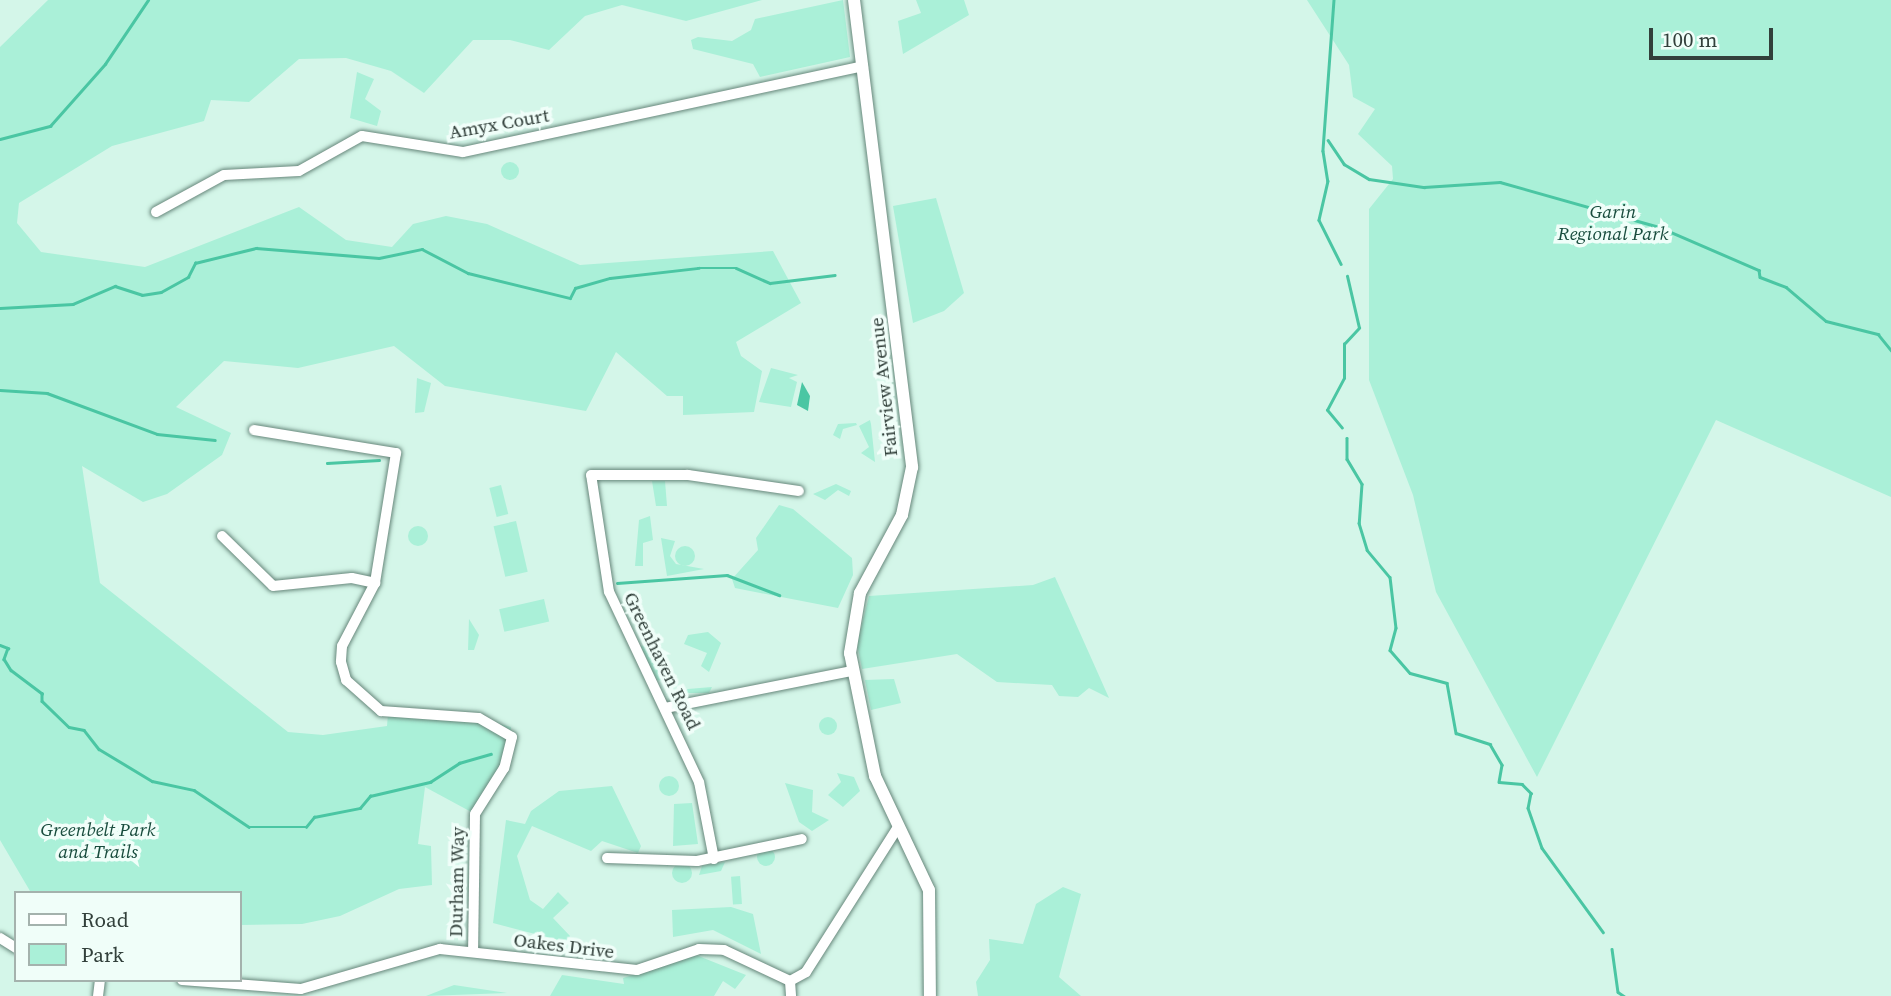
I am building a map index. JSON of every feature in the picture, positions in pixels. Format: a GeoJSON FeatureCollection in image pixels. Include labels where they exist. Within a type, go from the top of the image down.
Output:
{"type":"FeatureCollection","features":[{"type":"Feature","properties":{"kind":"main road","name":"Fairview Avenue"},"geometry":{"type":"LineString","coordinates":[[854,0],[912,467],[902,515],[860,593],[852,671],[875,776],[929,890],[930,996]]}},
{"type":"Feature","properties":{"kind":"street","name":"Amyx Court"},"geometry":{"type":"LineString","coordinates":[[156,212],[224,175],[299,171],[362,136],[463,152],[863,66]]}},
{"type":"Feature","properties":{"kind":"street","name":"Durham Way"},"geometry":{"type":"LineString","coordinates":[[254,430],[396,453],[375,583],[342,646],[346,680],[362,699],[381,711],[479,718],[512,737],[504,768],[475,814],[473,949]]}},
{"type":"Feature","properties":{"kind":"street","name":"Greenhaven Road"},"geometry":{"type":"LineString","coordinates":[[714,859],[699,782],[609,592],[591,475],[688,475],[799,491]]}},
{"type":"Feature","properties":{"kind":"street"},"geometry":{"type":"LineString","coordinates":[[222,536],[273,586],[352,578],[375,583]]}},
{"type":"Feature","properties":{"kind":"street"},"geometry":{"type":"LineString","coordinates":[[665,708],[852,671]]}},
{"type":"Feature","properties":{"kind":"street"},"geometry":{"type":"LineString","coordinates":[[791,996],[790,981],[806,972],[898,827]]}},
{"type":"Feature","properties":{"kind":"street"},"geometry":{"type":"LineString","coordinates":[[607,858],[714,859],[802,839]]}},
{"type":"Feature","properties":{"kind":"street","name":"Oakes Drive"},"geometry":{"type":"LineString","coordinates":[[208,982],[301,989],[410,954],[473,949],[610,971],[637,970],[699,948],[724,950],[790,981]]}},
{"type":"Feature","properties":{"kind":"green space","name":"Greenbelt Park and Trails"},"geometry":{"type":"Polygon","coordinates":[[[48,0],[762,0],[686,21],[622,5],[585,16],[549,50],[510,40],[473,40],[424,93],[391,71],[346,58],[299,59],[249,102],[211,100],[204,121],[112,146],[19,203],[17,223],[41,252],[145,267],[299,207],[346,240],[392,247],[413,224],[446,216],[487,224],[580,265],[773,251],[801,303],[736,342],[741,356],[762,371],[754,412],[683,415],[683,396],[667,396],[616,352],[586,411],[445,386],[394,346],[298,368],[224,361],[176,407],[231,433],[222,455],[167,494],[143,502],[82,466],[100,583],[288,732],[323,735],[387,726],[388,714],[479,718],[511,727],[511,744],[475,814],[425,787],[418,844],[431,846],[432,885],[399,889],[340,916],[302,924],[242,925],[242,891],[30,891],[0,840],[0,47],[48,0]]]}},
{"type":"Feature","properties":{"kind":"green space"},"geometry":{"type":"Polygon","coordinates":[[[843,0],[850,57],[760,77],[753,64],[693,49],[691,40],[698,37],[732,41],[751,30],[755,19],[843,0]]]}},
{"type":"Feature","properties":{"kind":"green space"},"geometry":{"type":"Polygon","coordinates":[[[916,0],[964,0],[969,15],[903,54],[898,21],[921,13],[916,0]]]}},
{"type":"Feature","properties":{"kind":"green space","name":"Garin Regional Park"},"geometry":{"type":"Polygon","coordinates":[[[1307,0],[1891,0],[1891,497],[1716,420],[1537,777],[1436,592],[1413,495],[1369,380],[1369,209],[1393,179],[1392,166],[1358,134],[1375,109],[1353,97],[1349,65],[1307,0]]]}},
{"type":"Feature","properties":{"kind":"green space"},"geometry":{"type":"Polygon","coordinates":[[[357,72],[374,79],[365,99],[381,111],[377,126],[350,118],[357,72]]]}},
{"type":"Feature","properties":{"kind":"green space"},"geometry":{"type":"Polygon","coordinates":[[[510,162],[516,165],[519,171],[516,177],[510,180],[504,177],[501,171],[504,165],[510,162]]]}},
{"type":"Feature","properties":{"kind":"green space"},"geometry":{"type":"Polygon","coordinates":[[[936,198],[964,293],[944,311],[913,323],[893,206],[936,198]]]}},
{"type":"Feature","properties":{"kind":"green space"},"geometry":{"type":"Polygon","coordinates":[[[771,368],[798,375],[789,378],[797,382],[791,407],[759,402],[771,368]]]}},
{"type":"Feature","properties":{"kind":"green space"},"geometry":{"type":"Polygon","coordinates":[[[417,378],[431,383],[424,412],[415,413],[417,378]]]}},
{"type":"Feature","properties":{"kind":"green space"},"geometry":{"type":"Polygon","coordinates":[[[870,420],[875,462],[861,453],[869,447],[859,426],[870,420]]]}},
{"type":"Feature","properties":{"kind":"green space"},"geometry":{"type":"Polygon","coordinates":[[[838,424],[857,425],[843,429],[840,439],[833,435],[838,424]]]}},
{"type":"Feature","properties":{"kind":"green space"},"geometry":{"type":"Polygon","coordinates":[[[652,481],[665,481],[667,506],[656,506],[652,481]]]}},
{"type":"Feature","properties":{"kind":"green space"},"geometry":{"type":"Polygon","coordinates":[[[836,484],[851,491],[849,496],[838,490],[825,500],[813,494],[836,484]]]}},
{"type":"Feature","properties":{"kind":"green space"},"geometry":{"type":"Polygon","coordinates":[[[501,485],[508,514],[497,517],[489,488],[501,485]]]}},
{"type":"Feature","properties":{"kind":"green space"},"geometry":{"type":"Polygon","coordinates":[[[779,505],[793,509],[852,558],[853,575],[838,608],[735,588],[732,579],[758,550],[756,538],[779,505]]]}},
{"type":"Feature","properties":{"kind":"green space"},"geometry":{"type":"Polygon","coordinates":[[[650,516],[653,540],[643,543],[643,566],[635,566],[639,520],[650,516]]]}},
{"type":"Feature","properties":{"kind":"green space"},"geometry":{"type":"Polygon","coordinates":[[[516,521],[528,572],[505,577],[494,526],[516,521]]]}},
{"type":"Feature","properties":{"kind":"green space"},"geometry":{"type":"Polygon","coordinates":[[[418,526],[425,529],[428,536],[425,543],[418,546],[411,543],[408,536],[411,529],[418,526]]]}},
{"type":"Feature","properties":{"kind":"green space"},"geometry":{"type":"Polygon","coordinates":[[[661,538],[675,541],[670,556],[676,564],[704,569],[667,576],[661,538]]]}},
{"type":"Feature","properties":{"kind":"green space"},"geometry":{"type":"Polygon","coordinates":[[[681,546],[689,546],[695,556],[689,566],[681,566],[675,560],[675,552],[681,546]]]}},
{"type":"Feature","properties":{"kind":"green space"},"geometry":{"type":"Polygon","coordinates":[[[1055,577],[1109,698],[1089,688],[1078,697],[1059,696],[1052,685],[997,682],[957,654],[862,669],[857,644],[869,596],[1033,585],[1055,577]]]}},
{"type":"Feature","properties":{"kind":"green space"},"geometry":{"type":"Polygon","coordinates":[[[544,599],[549,621],[504,632],[499,609],[544,599]]]}},
{"type":"Feature","properties":{"kind":"green space"},"geometry":{"type":"Polygon","coordinates":[[[469,619],[479,635],[474,650],[468,650],[469,619]]]}},
{"type":"Feature","properties":{"kind":"green space"},"geometry":{"type":"Polygon","coordinates":[[[708,632],[721,643],[709,672],[701,666],[707,653],[684,644],[688,635],[708,632]]]}},
{"type":"Feature","properties":{"kind":"green space"},"geometry":{"type":"Polygon","coordinates":[[[648,644],[665,681],[656,680],[639,647],[648,644]]]}},
{"type":"Feature","properties":{"kind":"green space"},"geometry":{"type":"Polygon","coordinates":[[[894,679],[901,703],[871,710],[865,680],[894,679]]]}},
{"type":"Feature","properties":{"kind":"green space"},"geometry":{"type":"Polygon","coordinates":[[[712,687],[709,693],[682,693],[688,689],[712,687]]]}},
{"type":"Feature","properties":{"kind":"green space"},"geometry":{"type":"Polygon","coordinates":[[[828,717],[834,720],[837,726],[834,732],[828,735],[822,732],[819,726],[822,720],[828,717]]]}},
{"type":"Feature","properties":{"kind":"green space"},"geometry":{"type":"Polygon","coordinates":[[[837,773],[854,777],[860,791],[843,807],[828,795],[841,782],[837,773]]]}},
{"type":"Feature","properties":{"kind":"green space"},"geometry":{"type":"Polygon","coordinates":[[[669,776],[676,779],[679,786],[676,793],[669,796],[662,793],[659,786],[662,779],[669,776]]]}},
{"type":"Feature","properties":{"kind":"green space"},"geometry":{"type":"Polygon","coordinates":[[[785,783],[813,790],[812,812],[829,820],[812,831],[799,822],[785,783]]]}},
{"type":"Feature","properties":{"kind":"green space"},"geometry":{"type":"Polygon","coordinates":[[[612,786],[641,846],[638,853],[602,841],[591,851],[532,826],[517,856],[530,900],[543,909],[558,892],[569,903],[553,918],[570,936],[566,942],[493,923],[506,820],[525,824],[531,811],[559,791],[612,786]]]}},
{"type":"Feature","properties":{"kind":"green space"},"geometry":{"type":"Polygon","coordinates":[[[692,803],[698,844],[673,846],[674,804],[692,803]]]}},
{"type":"Feature","properties":{"kind":"green space"},"geometry":{"type":"Polygon","coordinates":[[[766,848],[772,851],[775,857],[772,863],[766,866],[760,863],[757,857],[760,851],[766,848]]]}},
{"type":"Feature","properties":{"kind":"green space"},"geometry":{"type":"Polygon","coordinates":[[[725,862],[721,871],[699,875],[702,866],[725,862]]]}},
{"type":"Feature","properties":{"kind":"green space"},"geometry":{"type":"Polygon","coordinates":[[[682,863],[689,866],[692,873],[689,880],[682,883],[675,880],[672,873],[675,866],[682,863]]]}},
{"type":"Feature","properties":{"kind":"green space"},"geometry":{"type":"Polygon","coordinates":[[[740,876],[742,904],[733,905],[731,877],[740,876]]]}},
{"type":"Feature","properties":{"kind":"green space"},"geometry":{"type":"Polygon","coordinates":[[[1063,887],[1081,894],[1059,977],[1081,996],[978,996],[976,982],[990,960],[989,939],[1023,944],[1036,904],[1063,887]]]}},
{"type":"Feature","properties":{"kind":"green space"},"geometry":{"type":"Polygon","coordinates":[[[731,907],[753,914],[761,954],[713,930],[673,937],[672,910],[731,907]]]}},
{"type":"Feature","properties":{"kind":"green space"},"geometry":{"type":"Polygon","coordinates":[[[696,955],[746,975],[735,989],[723,981],[714,996],[550,996],[562,975],[624,984],[623,978],[696,955]]]}},
{"type":"Feature","properties":{"kind":"green space"},"geometry":{"type":"Polygon","coordinates":[[[454,985],[507,993],[426,996],[454,985]]]}},
{"type":"Feature","properties":{"kind":"shaded area"},"geometry":{"type":"Polygon","coordinates":[[[802,382],[810,396],[808,411],[797,405],[802,382]]]}},
{"type":"Feature","properties":{"kind":"waterway"},"geometry":{"type":"LineString","coordinates":[[0,139],[50,126],[105,64],[148,0]]}},
{"type":"Feature","properties":{"kind":"waterway"},"geometry":{"type":"LineString","coordinates":[[1334,0],[1323,151],[1328,181],[1319,220],[1341,264]]}},
{"type":"Feature","properties":{"kind":"waterway"},"geometry":{"type":"LineString","coordinates":[[1328,140],[1344,164],[1369,179],[1424,187],[1500,182],[1659,227],[1759,270],[1760,277],[1786,287],[1826,321],[1878,334],[1891,350]]}},
{"type":"Feature","properties":{"kind":"waterway"},"geometry":{"type":"LineString","coordinates":[[0,308],[73,304],[115,286],[142,295],[161,292],[188,277],[195,263],[256,248],[379,258],[422,249],[468,273],[570,298],[575,288],[610,278],[698,268],[736,268],[770,283],[835,275]]}},
{"type":"Feature","properties":{"kind":"waterway"},"geometry":{"type":"LineString","coordinates":[[1342,428],[1327,410],[1344,378],[1344,344],[1359,328],[1347,276]]}},
{"type":"Feature","properties":{"kind":"waterway"},"geometry":{"type":"LineString","coordinates":[[0,390],[47,393],[157,434],[215,440]]}},
{"type":"Feature","properties":{"kind":"waterway"},"geometry":{"type":"LineString","coordinates":[[1347,438],[1347,459],[1362,484],[1359,523],[1367,550],[1390,577],[1396,628],[1390,650],[1410,673],[1447,683],[1456,733],[1490,744],[1502,765],[1499,782],[1522,784],[1531,793],[1528,808],[1542,848],[1603,932]]}},
{"type":"Feature","properties":{"kind":"waterway"},"geometry":{"type":"LineString","coordinates":[[327,463],[379,460]]}},
{"type":"Feature","properties":{"kind":"waterway"},"geometry":{"type":"LineString","coordinates":[[617,583],[727,575],[779,595]]}},
{"type":"Feature","properties":{"kind":"waterway"},"geometry":{"type":"LineString","coordinates":[[0,645],[8,648],[4,659],[11,670],[42,693],[42,701],[69,727],[84,730],[99,749],[152,781],[194,790],[249,827],[306,827],[314,817],[360,808],[370,796],[430,782],[459,763],[491,754]]}},
{"type":"Feature","properties":{"kind":"waterway"},"geometry":{"type":"LineString","coordinates":[[1612,949],[1618,992],[1624,996]]}}]}
